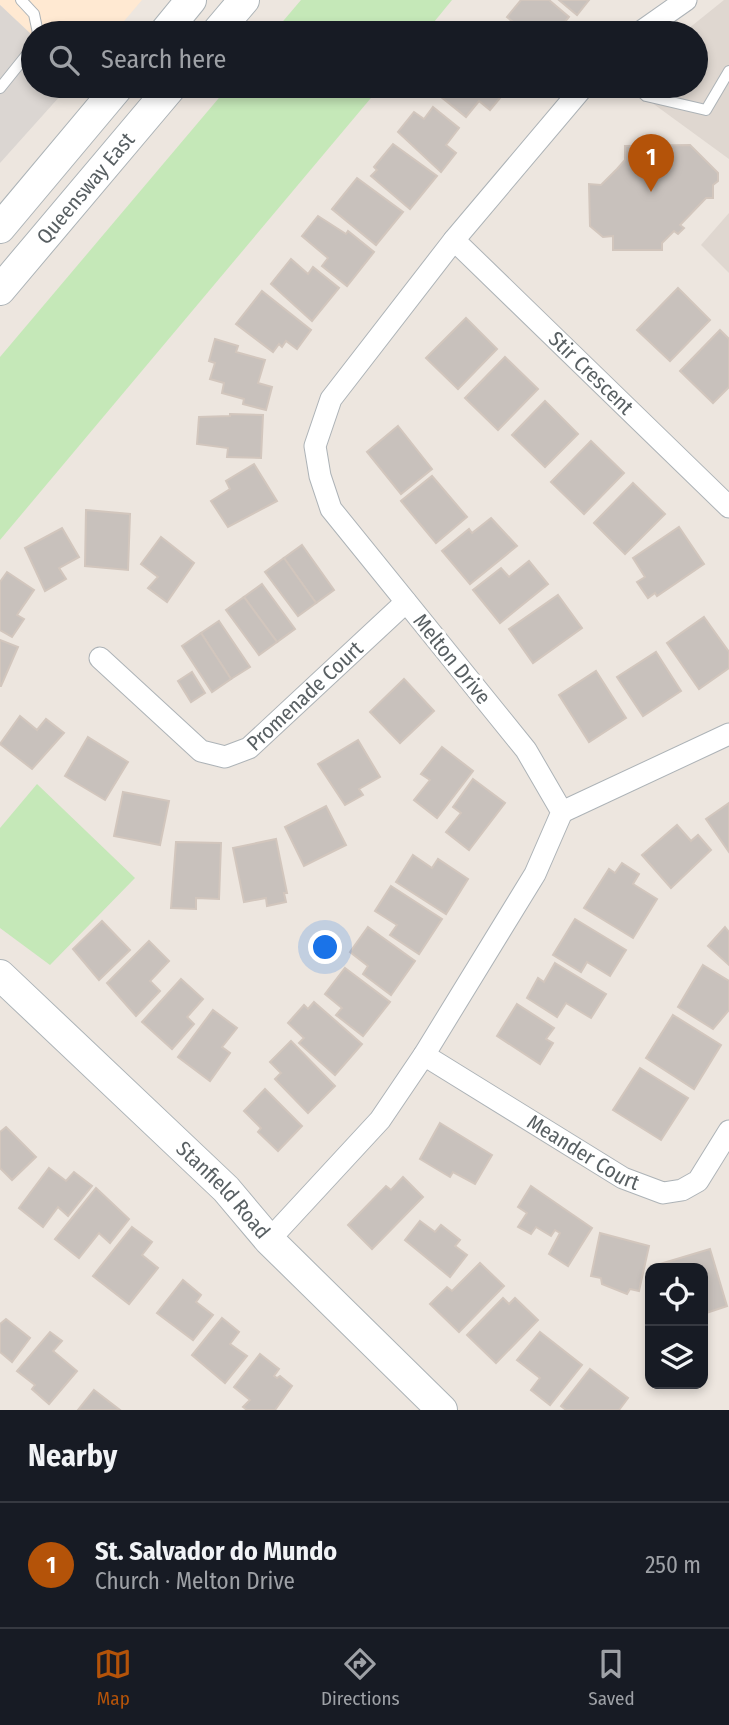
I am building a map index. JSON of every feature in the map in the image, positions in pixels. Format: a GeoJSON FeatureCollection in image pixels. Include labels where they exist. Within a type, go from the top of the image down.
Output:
{"type":"FeatureCollection","features":[{"type":"Feature","properties":{"kind":"street"},"geometry":{"type":"LineString","coordinates":[[173,21],[191,0]]}},
{"type":"Feature","properties":{"kind":"street"},"geometry":{"type":"LineString","coordinates":[[226,21],[244,0]]}},
{"type":"Feature","properties":{"kind":"street"},"geometry":{"type":"LineString","coordinates":[[656,21],[686,0]]}},
{"type":"Feature","properties":{"kind":"street","name":"Queensway East"},"geometry":{"type":"LineString","coordinates":[[0,228],[100,98]]}},
{"type":"Feature","properties":{"kind":"street","name":"Queensway East"},"geometry":{"type":"LineString","coordinates":[[0,290],[162,98]]}},
{"type":"Feature","properties":{"kind":"street","name":"Melton Drive"},"geometry":{"type":"LineString","coordinates":[[562,812],[526,750],[331,509],[320,477],[315,446],[331,399],[454,240],[574,98]]}},
{"type":"Feature","properties":{"kind":"street","name":"Stir Crescent"},"geometry":{"type":"LineString","coordinates":[[454,240],[729,507]]}},
{"type":"Feature","properties":{"kind":"street","name":"Promenade Court"},"geometry":{"type":"LineString","coordinates":[[100,658],[201,751],[212,756],[232,756],[261,738],[406,602]]}},
{"type":"Feature","properties":{"kind":"street"},"geometry":{"type":"LineString","coordinates":[[269,1240],[380,1120],[424,1055],[535,874],[562,812],[729,734]]}},
{"type":"Feature","properties":{"kind":"street","name":"Stanfield Road"},"geometry":{"type":"LineString","coordinates":[[0,975],[226,1189],[269,1240],[442,1410]]}},
{"type":"Feature","properties":{"kind":"street","name":"Meander Court"},"geometry":{"type":"LineString","coordinates":[[424,1055],[623,1178],[663,1194],[682,1190],[698,1181],[729,1131]]}},
{"type":"Feature","properties":{"kind":"lane"},"geometry":{"type":"LineString","coordinates":[[21,0],[34,14],[35,21]]}},
{"type":"Feature","properties":{"kind":"lane"},"geometry":{"type":"LineString","coordinates":[[0,88],[21,62]]}},
{"type":"Feature","properties":{"kind":"lane"},"geometry":{"type":"LineString","coordinates":[[655,98],[706,110],[729,71]]}},
{"type":"Feature","properties":{"kind":"shaded area"},"geometry":{"type":"Polygon","coordinates":[[[0,0],[142,0],[124,21],[21,21],[21,25],[0,5],[0,0]]]}},
{"type":"Feature","properties":{"kind":"shaded area"},"geometry":{"type":"Polygon","coordinates":[[[724,0],[729,0],[729,159],[645,98],[708,98],[708,21],[698,21],[724,0]]]}},
{"type":"Feature","properties":{"kind":"shaded area"},"geometry":{"type":"Polygon","coordinates":[[[0,5],[21,25],[21,98],[58,98],[0,163],[0,5]]]}},
{"type":"Feature","properties":{"kind":"shaded area"},"geometry":{"type":"Polygon","coordinates":[[[729,213],[729,273],[701,245],[729,213]]]}},
{"type":"Feature","properties":{"kind":"green space"},"geometry":{"type":"Polygon","coordinates":[[[301,0],[452,0],[435,21],[283,21],[301,0]]]}},
{"type":"Feature","properties":{"kind":"green space"},"geometry":{"type":"Polygon","coordinates":[[[219,98],[371,98],[0,540],[0,357],[219,98]]]}},
{"type":"Feature","properties":{"kind":"green space"},"geometry":{"type":"Polygon","coordinates":[[[37,784],[135,878],[50,965],[0,928],[0,828],[37,784]]]}},
{"type":"Feature","properties":{"kind":"building"},"geometry":{"type":"Polygon","coordinates":[[[521,0],[549,0],[569,17],[566,21],[512,21],[507,17],[521,0]]]}},
{"type":"Feature","properties":{"kind":"building"},"geometry":{"type":"Polygon","coordinates":[[[559,0],[589,0],[577,15],[559,0]]]}},
{"type":"Feature","properties":{"kind":"building"},"geometry":{"type":"Polygon","coordinates":[[[442,98],[500,98],[490,110],[479,101],[466,117],[442,98]]]}},
{"type":"Feature","properties":{"kind":"building"},"geometry":{"type":"Polygon","coordinates":[[[433,107],[459,128],[446,145],[456,153],[441,172],[398,132],[414,112],[424,119],[433,107]]]}},
{"type":"Feature","properties":{"kind":"building"},"geometry":{"type":"Polygon","coordinates":[[[393,144],[437,176],[410,209],[371,176],[377,170],[374,167],[393,144]]]}},
{"type":"Feature","properties":{"kind":"building"},"geometry":{"type":"Polygon","coordinates":[[[690,145],[718,173],[718,181],[713,185],[713,198],[706,198],[680,225],[684,228],[678,234],[674,231],[662,243],[662,250],[613,250],[613,236],[603,237],[590,226],[589,184],[601,185],[617,169],[625,160],[625,146],[690,145]]]}},
{"type":"Feature","properties":{"kind":"building"},"geometry":{"type":"Polygon","coordinates":[[[357,178],[403,212],[376,245],[332,209],[357,178]]]}},
{"type":"Feature","properties":{"kind":"building"},"geometry":{"type":"Polygon","coordinates":[[[318,216],[346,234],[348,231],[374,252],[347,286],[322,266],[328,258],[302,236],[318,216]]]}},
{"type":"Feature","properties":{"kind":"building"},"geometry":{"type":"Polygon","coordinates":[[[291,259],[308,274],[313,267],[339,288],[312,321],[271,284],[291,259]]]}},
{"type":"Feature","properties":{"kind":"building"},"geometry":{"type":"Polygon","coordinates":[[[678,288],[710,320],[670,361],[637,330],[678,288]]]}},
{"type":"Feature","properties":{"kind":"building"},"geometry":{"type":"Polygon","coordinates":[[[262,291],[311,330],[297,349],[286,341],[282,347],[279,344],[273,352],[236,324],[262,291]]]}},
{"type":"Feature","properties":{"kind":"building"},"geometry":{"type":"Polygon","coordinates":[[[466,318],[497,349],[458,389],[426,358],[466,318]]]}},
{"type":"Feature","properties":{"kind":"building"},"geometry":{"type":"Polygon","coordinates":[[[720,330],[729,339],[729,387],[713,403],[680,371],[720,330]]]}},
{"type":"Feature","properties":{"kind":"building"},"geometry":{"type":"Polygon","coordinates":[[[215,339],[238,346],[236,352],[265,360],[258,383],[272,387],[266,410],[243,404],[244,399],[222,393],[224,383],[210,379],[215,363],[209,361],[215,339]]]}},
{"type":"Feature","properties":{"kind":"building"},"geometry":{"type":"Polygon","coordinates":[[[505,357],[538,389],[498,430],[465,398],[505,357]]]}},
{"type":"Feature","properties":{"kind":"building"},"geometry":{"type":"Polygon","coordinates":[[[545,401],[578,434],[545,467],[512,435],[545,401]]]}},
{"type":"Feature","properties":{"kind":"building"},"geometry":{"type":"Polygon","coordinates":[[[263,415],[261,458],[227,457],[228,448],[197,444],[199,417],[263,415]]]}},
{"type":"Feature","properties":{"kind":"building"},"geometry":{"type":"Polygon","coordinates":[[[398,426],[432,469],[401,494],[367,452],[398,426]]]}},
{"type":"Feature","properties":{"kind":"building"},"geometry":{"type":"Polygon","coordinates":[[[591,441],[624,473],[584,514],[551,482],[591,441]]]}},
{"type":"Feature","properties":{"kind":"building"},"geometry":{"type":"Polygon","coordinates":[[[254,464],[277,501],[228,527],[211,501],[230,489],[226,481],[254,464]]]}},
{"type":"Feature","properties":{"kind":"building"},"geometry":{"type":"Polygon","coordinates":[[[432,476],[467,517],[436,543],[401,501],[432,476]]]}},
{"type":"Feature","properties":{"kind":"building"},"geometry":{"type":"Polygon","coordinates":[[[633,483],[665,514],[625,554],[594,523],[633,483]]]}},
{"type":"Feature","properties":{"kind":"building"},"geometry":{"type":"Polygon","coordinates":[[[86,510],[130,514],[128,570],[85,566],[86,510]]]}},
{"type":"Feature","properties":{"kind":"building"},"geometry":{"type":"Polygon","coordinates":[[[491,518],[517,546],[470,584],[442,551],[469,529],[472,533],[491,518]]]}},
{"type":"Feature","properties":{"kind":"building"},"geometry":{"type":"Polygon","coordinates":[[[679,527],[704,564],[657,596],[655,593],[648,598],[637,582],[645,577],[633,558],[679,527]]]}},
{"type":"Feature","properties":{"kind":"building"},"geometry":{"type":"Polygon","coordinates":[[[62,528],[79,557],[59,568],[66,579],[45,591],[25,548],[62,528]]]}},
{"type":"Feature","properties":{"kind":"building"},"geometry":{"type":"Polygon","coordinates":[[[161,537],[194,563],[167,602],[148,588],[158,577],[141,564],[161,537]]]}},
{"type":"Feature","properties":{"kind":"building"},"geometry":{"type":"Polygon","coordinates":[[[302,545],[334,590],[316,603],[284,558],[302,545]]]}},
{"type":"Feature","properties":{"kind":"building"},"geometry":{"type":"Polygon","coordinates":[[[284,558],[316,603],[298,616],[265,572],[284,558]]]}},
{"type":"Feature","properties":{"kind":"building"},"geometry":{"type":"Polygon","coordinates":[[[529,561],[548,584],[500,623],[473,590],[501,568],[509,577],[529,561]]]}},
{"type":"Feature","properties":{"kind":"building"},"geometry":{"type":"Polygon","coordinates":[[[7,572],[34,590],[17,615],[24,619],[12,637],[0,630],[0,582],[7,572]]]}},
{"type":"Feature","properties":{"kind":"building"},"geometry":{"type":"Polygon","coordinates":[[[262,584],[295,629],[277,642],[244,597],[262,584]]]}},
{"type":"Feature","properties":{"kind":"building"},"geometry":{"type":"Polygon","coordinates":[[[558,595],[582,628],[533,663],[509,629],[558,595]]]}},
{"type":"Feature","properties":{"kind":"building"},"geometry":{"type":"Polygon","coordinates":[[[244,597],[277,642],[259,655],[226,610],[244,597]]]}},
{"type":"Feature","properties":{"kind":"building"},"geometry":{"type":"Polygon","coordinates":[[[704,617],[729,652],[729,668],[699,689],[667,643],[704,617]]]}},
{"type":"Feature","properties":{"kind":"building"},"geometry":{"type":"Polygon","coordinates":[[[219,621],[250,667],[231,679],[201,633],[219,621]]]}},
{"type":"Feature","properties":{"kind":"building"},"geometry":{"type":"Polygon","coordinates":[[[201,633],[231,679],[212,692],[182,646],[201,633]]]}},
{"type":"Feature","properties":{"kind":"building"},"geometry":{"type":"Polygon","coordinates":[[[0,640],[18,647],[1,686],[0,686],[0,640]]]}},
{"type":"Feature","properties":{"kind":"building"},"geometry":{"type":"Polygon","coordinates":[[[656,652],[681,691],[643,716],[617,677],[656,652]]]}},
{"type":"Feature","properties":{"kind":"building"},"geometry":{"type":"Polygon","coordinates":[[[596,671],[626,718],[589,742],[559,695],[596,671]]]}},
{"type":"Feature","properties":{"kind":"building"},"geometry":{"type":"Polygon","coordinates":[[[192,672],[205,693],[191,702],[178,681],[192,672]]]}},
{"type":"Feature","properties":{"kind":"building"},"geometry":{"type":"Polygon","coordinates":[[[404,679],[434,711],[400,743],[370,712],[404,679]]]}},
{"type":"Feature","properties":{"kind":"building"},"geometry":{"type":"Polygon","coordinates":[[[20,716],[37,730],[46,719],[64,733],[32,769],[0,744],[20,716]]]}},
{"type":"Feature","properties":{"kind":"building"},"geometry":{"type":"Polygon","coordinates":[[[88,737],[128,762],[105,800],[65,776],[88,737]]]}},
{"type":"Feature","properties":{"kind":"building"},"geometry":{"type":"Polygon","coordinates":[[[358,740],[380,777],[359,789],[363,795],[345,805],[318,764],[358,740]]]}},
{"type":"Feature","properties":{"kind":"building"},"geometry":{"type":"Polygon","coordinates":[[[442,747],[473,771],[437,818],[414,800],[430,780],[421,774],[442,747]]]}},
{"type":"Feature","properties":{"kind":"building"},"geometry":{"type":"Polygon","coordinates":[[[473,779],[505,803],[469,850],[446,832],[461,813],[453,807],[473,779]]]}},
{"type":"Feature","properties":{"kind":"building"},"geometry":{"type":"Polygon","coordinates":[[[123,792],[169,801],[160,845],[114,836],[123,792]]]}},
{"type":"Feature","properties":{"kind":"building"},"geometry":{"type":"Polygon","coordinates":[[[729,803],[729,852],[706,819],[729,803]]]}},
{"type":"Feature","properties":{"kind":"building"},"geometry":{"type":"Polygon","coordinates":[[[326,806],[346,845],[304,866],[285,827],[326,806]]]}},
{"type":"Feature","properties":{"kind":"building"},"geometry":{"type":"Polygon","coordinates":[[[677,825],[691,841],[698,835],[711,850],[671,888],[642,855],[677,825]]]}},
{"type":"Feature","properties":{"kind":"building"},"geometry":{"type":"Polygon","coordinates":[[[276,839],[287,893],[284,893],[286,902],[267,906],[266,898],[244,902],[233,848],[276,839]]]}},
{"type":"Feature","properties":{"kind":"building"},"geometry":{"type":"Polygon","coordinates":[[[176,842],[221,843],[219,899],[196,898],[196,909],[171,908],[176,842]]]}},
{"type":"Feature","properties":{"kind":"building"},"geometry":{"type":"Polygon","coordinates":[[[413,855],[432,868],[438,859],[468,879],[446,914],[396,882],[413,855]]]}},
{"type":"Feature","properties":{"kind":"building"},"geometry":{"type":"Polygon","coordinates":[[[622,863],[639,874],[633,884],[657,899],[633,938],[584,908],[609,869],[615,873],[622,863]]]}},
{"type":"Feature","properties":{"kind":"building"},"geometry":{"type":"Polygon","coordinates":[[[391,886],[442,919],[419,954],[390,935],[397,925],[375,911],[391,886]]]}},
{"type":"Feature","properties":{"kind":"building"},"geometry":{"type":"Polygon","coordinates":[[[575,919],[626,950],[610,976],[587,962],[581,972],[553,955],[575,919]]]}},
{"type":"Feature","properties":{"kind":"building"},"geometry":{"type":"Polygon","coordinates":[[[102,921],[130,950],[99,980],[73,949],[102,921]]]}},
{"type":"Feature","properties":{"kind":"building"},"geometry":{"type":"Polygon","coordinates":[[[368,927],[415,961],[391,995],[363,974],[368,966],[350,952],[368,927]]]}},
{"type":"Feature","properties":{"kind":"building"},"geometry":{"type":"Polygon","coordinates":[[[725,927],[729,932],[729,965],[708,946],[725,927]]]}},
{"type":"Feature","properties":{"kind":"building"},"geometry":{"type":"Polygon","coordinates":[[[149,941],[169,961],[150,981],[160,991],[136,1016],[107,983],[149,941]]]}},
{"type":"Feature","properties":{"kind":"building"},"geometry":{"type":"Polygon","coordinates":[[[555,963],[606,994],[591,1018],[566,1003],[557,1017],[527,998],[538,978],[544,982],[555,963]]]}},
{"type":"Feature","properties":{"kind":"building"},"geometry":{"type":"Polygon","coordinates":[[[703,965],[729,981],[729,1010],[713,1029],[678,1007],[703,965]]]}},
{"type":"Feature","properties":{"kind":"building"},"geometry":{"type":"Polygon","coordinates":[[[345,968],[390,1002],[363,1036],[336,1015],[342,1008],[325,994],[345,968]]]}},
{"type":"Feature","properties":{"kind":"building"},"geometry":{"type":"Polygon","coordinates":[[[181,979],[203,999],[187,1017],[194,1024],[172,1049],[142,1022],[181,979]]]}},
{"type":"Feature","properties":{"kind":"building"},"geometry":{"type":"Polygon","coordinates":[[[314,1002],[362,1044],[335,1075],[299,1043],[304,1038],[288,1023],[304,1005],[308,1009],[314,1002]]]}},
{"type":"Feature","properties":{"kind":"building"},"geometry":{"type":"Polygon","coordinates":[[[517,1004],[554,1028],[546,1039],[553,1043],[540,1064],[497,1036],[517,1004]]]}},
{"type":"Feature","properties":{"kind":"building"},"geometry":{"type":"Polygon","coordinates":[[[213,1010],[237,1028],[222,1047],[230,1053],[210,1081],[178,1057],[213,1010]]]}},
{"type":"Feature","properties":{"kind":"building"},"geometry":{"type":"Polygon","coordinates":[[[673,1015],[721,1045],[694,1089],[646,1058],[673,1015]]]}},
{"type":"Feature","properties":{"kind":"building"},"geometry":{"type":"Polygon","coordinates":[[[291,1041],[335,1086],[308,1113],[275,1079],[281,1073],[270,1062],[291,1041]]]}},
{"type":"Feature","properties":{"kind":"building"},"geometry":{"type":"Polygon","coordinates":[[[640,1068],[688,1098],[661,1140],[613,1110],[640,1068]]]}},
{"type":"Feature","properties":{"kind":"building"},"geometry":{"type":"Polygon","coordinates":[[[265,1089],[302,1126],[278,1151],[258,1132],[261,1128],[244,1111],[265,1089]]]}},
{"type":"Feature","properties":{"kind":"building"},"geometry":{"type":"Polygon","coordinates":[[[440,1123],[492,1155],[475,1184],[453,1172],[450,1177],[420,1159],[440,1123]]]}},
{"type":"Feature","properties":{"kind":"building"},"geometry":{"type":"Polygon","coordinates":[[[6,1127],[36,1157],[12,1180],[0,1168],[0,1132],[6,1127]]]}},
{"type":"Feature","properties":{"kind":"building"},"geometry":{"type":"Polygon","coordinates":[[[49,1168],[66,1181],[74,1172],[92,1186],[68,1216],[58,1207],[43,1227],[19,1208],[49,1168]]]}},
{"type":"Feature","properties":{"kind":"building"},"geometry":{"type":"Polygon","coordinates":[[[403,1177],[423,1197],[372,1249],[348,1225],[386,1186],[391,1190],[403,1177]]]}},
{"type":"Feature","properties":{"kind":"building"},"geometry":{"type":"Polygon","coordinates":[[[531,1186],[592,1228],[568,1266],[549,1254],[560,1233],[555,1230],[551,1236],[536,1227],[531,1234],[518,1227],[527,1213],[518,1207],[531,1186]]]}},
{"type":"Feature","properties":{"kind":"building"},"geometry":{"type":"Polygon","coordinates":[[[96,1188],[129,1219],[110,1243],[99,1233],[79,1258],[55,1239],[96,1188]]]}},
{"type":"Feature","properties":{"kind":"building"},"geometry":{"type":"Polygon","coordinates":[[[420,1221],[435,1232],[441,1225],[460,1240],[455,1246],[467,1255],[450,1277],[405,1240],[420,1221]]]}},
{"type":"Feature","properties":{"kind":"building"},"geometry":{"type":"Polygon","coordinates":[[[132,1227],[152,1242],[142,1255],[158,1268],[129,1304],[93,1276],[132,1227]]]}},
{"type":"Feature","properties":{"kind":"building"},"geometry":{"type":"Polygon","coordinates":[[[600,1233],[649,1246],[639,1291],[630,1289],[627,1294],[602,1284],[601,1278],[591,1276],[600,1233]]]}},
{"type":"Feature","properties":{"kind":"building"},"geometry":{"type":"Polygon","coordinates":[[[710,1249],[727,1306],[708,1312],[708,1263],[663,1263],[710,1249]]]}},
{"type":"Feature","properties":{"kind":"building"},"geometry":{"type":"Polygon","coordinates":[[[480,1263],[504,1286],[459,1332],[430,1304],[447,1287],[452,1291],[480,1263]]]}},
{"type":"Feature","properties":{"kind":"building"},"geometry":{"type":"Polygon","coordinates":[[[183,1280],[201,1295],[196,1302],[213,1315],[193,1340],[157,1313],[183,1280]]]}},
{"type":"Feature","properties":{"kind":"building"},"geometry":{"type":"Polygon","coordinates":[[[503,1298],[509,1304],[515,1298],[538,1320],[496,1363],[467,1335],[503,1298]]]}},
{"type":"Feature","properties":{"kind":"building"},"geometry":{"type":"Polygon","coordinates":[[[222,1318],[239,1332],[230,1344],[247,1356],[225,1383],[192,1355],[222,1318]]]}},
{"type":"Feature","properties":{"kind":"building"},"geometry":{"type":"Polygon","coordinates":[[[6,1319],[30,1338],[12,1362],[0,1352],[0,1324],[6,1319]]]}},
{"type":"Feature","properties":{"kind":"building"},"geometry":{"type":"Polygon","coordinates":[[[50,1332],[62,1341],[53,1351],[77,1371],[49,1404],[32,1389],[35,1385],[17,1371],[50,1332]]]}},
{"type":"Feature","properties":{"kind":"building"},"geometry":{"type":"Polygon","coordinates":[[[540,1332],[582,1365],[550,1405],[531,1390],[540,1378],[517,1360],[540,1332]]]}},
{"type":"Feature","properties":{"kind":"building"},"geometry":{"type":"Polygon","coordinates":[[[260,1354],[279,1369],[274,1376],[280,1376],[292,1386],[275,1410],[247,1410],[243,1407],[250,1400],[234,1387],[260,1354]]]}},
{"type":"Feature","properties":{"kind":"building"},"geometry":{"type":"Polygon","coordinates":[[[590,1369],[628,1398],[619,1410],[566,1410],[561,1406],[590,1369]]]}},
{"type":"Feature","properties":{"kind":"building"},"geometry":{"type":"Polygon","coordinates":[[[94,1390],[120,1410],[78,1410],[94,1390]]]}},
{"type":"Feature","properties":{"kind":"place","name":"St. Salvador do Mundo"},"geometry":{"type":"Point","coordinates":[651,192]}}]}
